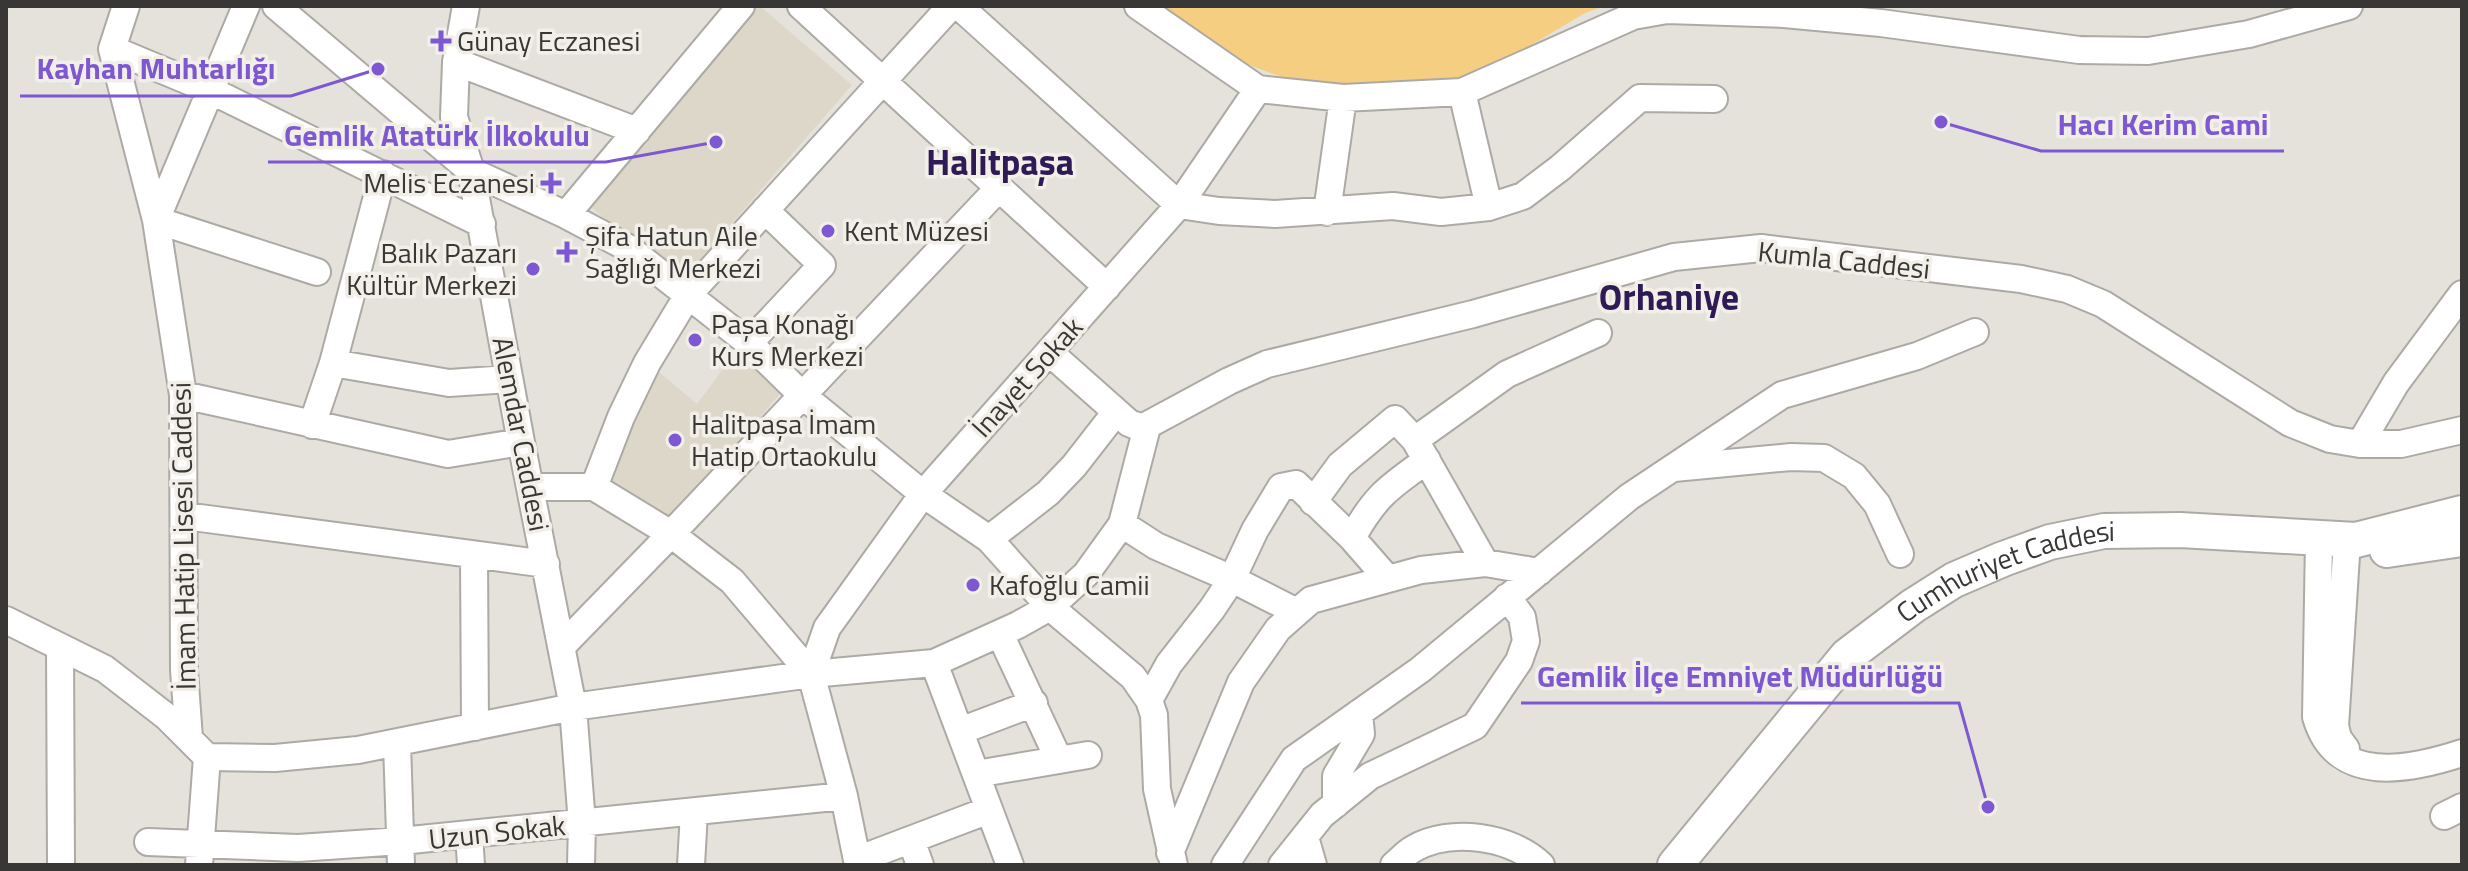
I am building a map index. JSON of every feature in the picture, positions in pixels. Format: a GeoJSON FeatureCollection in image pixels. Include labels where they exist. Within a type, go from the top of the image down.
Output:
{"type":"FeatureCollection","features":[{"type":"Feature","properties":{"kind":"main road"},"geometry":{"type":"LineString","coordinates":[[2341,540],[2462,513]]}},
{"type":"Feature","properties":{"kind":"main road","name":"Cumhuriyet Caddesi"},"geometry":{"type":"LineString","coordinates":[[1675,865],[1847,656],[1913,606],[1954,580],[2050,542],[2104,531],[2180,530],[2341,540]]}},
{"type":"Feature","properties":{"kind":"main road"},"geometry":{"type":"LineString","coordinates":[[2341,540],[2385,550],[2462,539]]}},
{"type":"Feature","properties":{"kind":"street"},"geometry":{"type":"LineString","coordinates":[[126,6],[112,49],[210,90],[482,224]]}},
{"type":"Feature","properties":{"kind":"street"},"geometry":{"type":"LineString","coordinates":[[246,6],[156,220],[317,272]]}},
{"type":"Feature","properties":{"kind":"street"},"geometry":{"type":"LineString","coordinates":[[276,6],[471,171],[628,248],[749,343],[802,395],[923,494],[989,539],[1050,607],[1133,677],[1149,700],[1154,715],[1157,789],[1172,859]]}},
{"type":"Feature","properties":{"kind":"street","name":"Alemdar Caddesi"},"geometry":{"type":"LineString","coordinates":[[466,6],[456,62],[454,117],[471,171],[482,224],[521,442],[563,645],[573,707],[582,824],[581,865]]}},
{"type":"Feature","properties":{"kind":"street"},"geometry":{"type":"LineString","coordinates":[[566,215],[741,6]]}},
{"type":"Feature","properties":{"kind":"street"},"geometry":{"type":"LineString","coordinates":[[801,6],[1107,287]]}},
{"type":"Feature","properties":{"kind":"street"},"geometry":{"type":"LineString","coordinates":[[594,487],[647,363],[688,295],[951,6]]}},
{"type":"Feature","properties":{"kind":"street"},"geometry":{"type":"LineString","coordinates":[[959,6],[1179,205],[1219,211],[1275,214],[1393,206],[1441,212],[1489,207],[1523,196],[1640,98],[1714,99]]}},
{"type":"Feature","properties":{"kind":"street"},"geometry":{"type":"LineString","coordinates":[[1138,6],[1258,89],[1343,98],[1462,92],[1633,16],[1667,10],[1784,14],[1881,23],[2079,50],[2148,51],[2249,34],[2349,6]]}},
{"type":"Feature","properties":{"kind":"street","name":"İmam Hatip Lisesi Caddesi"},"geometry":{"type":"LineString","coordinates":[[112,49],[156,220],[183,395],[184,670],[198,748],[200,854]]}},
{"type":"Feature","properties":{"kind":"street"},"geometry":{"type":"LineString","coordinates":[[456,62],[637,131]]}},
{"type":"Feature","properties":{"kind":"street","name":"İnayet Sokak"},"geometry":{"type":"LineString","coordinates":[[811,674],[827,628],[923,494],[1179,205],[1258,89]]}},
{"type":"Feature","properties":{"kind":"street"},"geometry":{"type":"LineString","coordinates":[[1462,92],[1489,207]]}},
{"type":"Feature","properties":{"kind":"street"},"geometry":{"type":"LineString","coordinates":[[1327,212],[1343,98]]}},
{"type":"Feature","properties":{"kind":"street"},"geometry":{"type":"LineString","coordinates":[[312,425],[333,363],[383,174]]}},
{"type":"Feature","properties":{"kind":"street"},"geometry":{"type":"LineString","coordinates":[[563,645],[998,189]]}},
{"type":"Feature","properties":{"kind":"street"},"geometry":{"type":"LineString","coordinates":[[749,343],[822,265],[765,210]]}},
{"type":"Feature","properties":{"kind":"street","name":"Kumla Caddesi"},"geometry":{"type":"LineString","coordinates":[[1147,427],[1229,381],[1267,364],[1473,314],[1674,257],[1761,248],[2021,279],[2067,289],[2103,304],[2290,423],[2330,439],[2360,444],[2401,444],[2462,430]]}},
{"type":"Feature","properties":{"kind":"street"},"geometry":{"type":"LineString","coordinates":[[2360,444],[2396,383],[2462,294]]}},
{"type":"Feature","properties":{"kind":"street"},"geometry":{"type":"LineString","coordinates":[[1225,865],[1294,759],[1420,670],[1629,497],[1782,395],[1917,356],[1975,332]]}},
{"type":"Feature","properties":{"kind":"street"},"geometry":{"type":"LineString","coordinates":[[1352,538],[1367,510],[1421,450],[1507,374],[1598,333]]}},
{"type":"Feature","properties":{"kind":"street"},"geometry":{"type":"LineString","coordinates":[[6,620],[105,669],[167,717],[198,748],[275,758],[358,750],[573,707],[811,674],[934,663],[1000,634],[1050,607],[1086,574],[1122,524],[1147,427],[1137,428],[1116,412],[1049,352]]}},
{"type":"Feature","properties":{"kind":"street"},"geometry":{"type":"LineString","coordinates":[[333,363],[449,383],[509,379]]}},
{"type":"Feature","properties":{"kind":"street"},"geometry":{"type":"LineString","coordinates":[[183,395],[448,454],[521,442]]}},
{"type":"Feature","properties":{"kind":"street"},"geometry":{"type":"LineString","coordinates":[[989,539],[1048,493],[1074,466],[1116,412]]}},
{"type":"Feature","properties":{"kind":"street"},"geometry":{"type":"LineString","coordinates":[[1313,502],[1340,465],[1395,419],[1421,450],[1485,563]]}},
{"type":"Feature","properties":{"kind":"street"},"geometry":{"type":"LineString","coordinates":[[1673,468],[1791,457],[1824,458],[1854,476],[1877,504],[1900,554]]}},
{"type":"Feature","properties":{"kind":"street"},"geometry":{"type":"LineString","coordinates":[[1149,700],[1169,664],[1232,579],[1255,530],[1281,487],[1296,484],[1352,538],[1387,578]]}},
{"type":"Feature","properties":{"kind":"street"},"geometry":{"type":"LineString","coordinates":[[530,487],[594,487],[671,534],[732,581],[811,674],[844,796],[857,863],[989,810]]}},
{"type":"Feature","properties":{"kind":"street"},"geometry":{"type":"LineString","coordinates":[[185,516],[546,564]]}},
{"type":"Feature","properties":{"kind":"street"},"geometry":{"type":"LineString","coordinates":[[1122,524],[1156,546],[1297,612]]}},
{"type":"Feature","properties":{"kind":"street"},"geometry":{"type":"LineString","coordinates":[[2341,540],[2316,717],[2327,741],[2341,756],[2357,764],[2404,767],[2462,753]]}},
{"type":"Feature","properties":{"kind":"street"},"geometry":{"type":"LineString","coordinates":[[474,555],[475,727]]}},
{"type":"Feature","properties":{"kind":"street"},"geometry":{"type":"LineString","coordinates":[[1172,859],[1241,682],[1278,629],[1311,600],[1421,570],[1485,563],[1539,572]]}},
{"type":"Feature","properties":{"kind":"street"},"geometry":{"type":"LineString","coordinates":[[1282,865],[1322,815],[1370,776],[1475,726],[1519,661],[1526,641],[1522,617],[1507,597]]}},
{"type":"Feature","properties":{"kind":"street"},"geometry":{"type":"LineString","coordinates":[[1000,634],[1059,760]]}},
{"type":"Feature","properties":{"kind":"street"},"geometry":{"type":"LineString","coordinates":[[60,647],[61,865]]}},
{"type":"Feature","properties":{"kind":"street"},"geometry":{"type":"LineString","coordinates":[[934,663],[1010,865]]}},
{"type":"Feature","properties":{"kind":"street"},"geometry":{"type":"LineString","coordinates":[[960,731],[1034,703]]}},
{"type":"Feature","properties":{"kind":"street"},"geometry":{"type":"LineString","coordinates":[[1336,804],[1336,776],[1361,734],[1359,713]]}},
{"type":"Feature","properties":{"kind":"street"},"geometry":{"type":"LineString","coordinates":[[397,743],[401,853]]}},
{"type":"Feature","properties":{"kind":"street"},"geometry":{"type":"LineString","coordinates":[[976,774],[1088,755]]}},
{"type":"Feature","properties":{"kind":"street","name":"Uzun Sokak"},"geometry":{"type":"LineString","coordinates":[[148,842],[200,854],[298,857],[401,853],[469,835],[844,796]]}},
{"type":"Feature","properties":{"kind":"street"},"geometry":{"type":"LineString","coordinates":[[694,812],[699,863]]}},
{"type":"Feature","properties":{"kind":"street"},"geometry":{"type":"LineString","coordinates":[[469,835],[471,865]]}},
{"type":"Feature","properties":{"kind":"street"},"geometry":{"type":"LineString","coordinates":[[1305,837],[1313,865]]}},
{"type":"Feature","properties":{"kind":"street"},"geometry":{"type":"LineString","coordinates":[[1394,865],[1412,849],[1434,839],[1477,838],[1496,839],[1525,851],[1541,865]]}},
{"type":"Feature","properties":{"kind":"street"},"geometry":{"type":"LineString","coordinates":[[911,840],[920,865]]}},
{"type":"Feature","properties":{"kind":"shaded area"},"geometry":{"type":"Polygon","coordinates":[[[747,6],[760,6],[852,85],[679,284],[581,198],[747,6]]]}},
{"type":"Feature","properties":{"kind":"shaded area"},"geometry":{"type":"Polygon","coordinates":[[[1156,6],[1604,6],[1585,13],[1486,72],[1446,80],[1340,87],[1287,79],[1233,59],[1156,6]]]}},
{"type":"Feature","properties":{"kind":"shaded area","name":"Halitpaşa İmam Hatip Ortaokulu"},"geometry":{"type":"Polygon","coordinates":[[[743,342],[788,384],[670,524],[588,475],[652,366],[697,404],[743,342]]]}},
{"type":"Feature","properties":{"kind":"place","name":"Günay Eczanesi"},"geometry":{"type":"Point","coordinates":[441,41]}},
{"type":"Feature","properties":{"kind":"place","name":"Kayhan Muhtarlığı"},"geometry":{"type":"Point","coordinates":[378,69]}},
{"type":"Feature","properties":{"kind":"place","name":"Hacı Kerim Cami"},"geometry":{"type":"Point","coordinates":[1941,122]}},
{"type":"Feature","properties":{"kind":"place","name":"Gemlik Atatürk İlkokulu"},"geometry":{"type":"Point","coordinates":[716,142]}},
{"type":"Feature","properties":{"kind":"place","name":"Melis Eczanesi"},"geometry":{"type":"Point","coordinates":[551,183]}},
{"type":"Feature","properties":{"kind":"place","name":"Kent Müzesi"},"geometry":{"type":"Point","coordinates":[828,231]}},
{"type":"Feature","properties":{"kind":"place","name":"Şifa Hatun Aile Sağlığı Merkezi"},"geometry":{"type":"Point","coordinates":[567,252]}},
{"type":"Feature","properties":{"kind":"place","name":"Balık Pazarı Kültür Merkezi"},"geometry":{"type":"Point","coordinates":[533,269]}},
{"type":"Feature","properties":{"kind":"place","name":"Paşa Konağı Kurs Merkezi"},"geometry":{"type":"Point","coordinates":[695,340]}},
{"type":"Feature","properties":{"kind":"place","name":"Halitpaşa İmam Hatip Ortaokulu"},"geometry":{"type":"Point","coordinates":[675,440]}},
{"type":"Feature","properties":{"kind":"place","name":"Kafoğlu Camii"},"geometry":{"type":"Point","coordinates":[973,585]}},
{"type":"Feature","properties":{"kind":"place","name":"Gemlik İlçe Emniyet Müdürlüğü"},"geometry":{"type":"Point","coordinates":[1988,807]}},
{"type":"Feature","properties":{"kind":"district","name":"Halitpaşa"},"geometry":{"type":"Point","coordinates":[1000,162]}},
{"type":"Feature","properties":{"kind":"district","name":"Orhaniye"},"geometry":{"type":"Point","coordinates":[1669,297]}}]}
